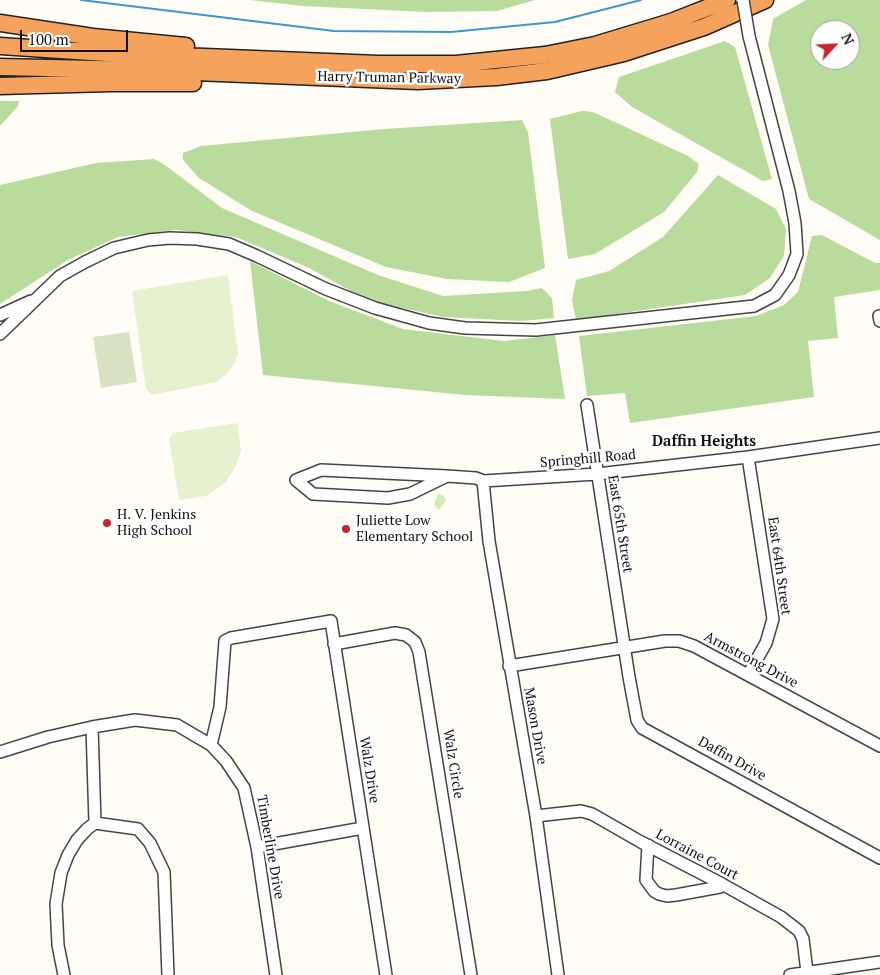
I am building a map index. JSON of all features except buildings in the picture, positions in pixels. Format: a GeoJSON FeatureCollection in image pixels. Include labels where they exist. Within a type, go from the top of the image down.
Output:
{"type":"FeatureCollection","features":[{"type":"Feature","properties":{"kind":"highway","name":"Harry Truman Parkway"},"geometry":{"type":"LineString","coordinates":[[0,46],[106,53],[320,62],[418,65],[456,64],[545,55],[595,45],[698,13],[727,0]]}},
{"type":"Feature","properties":{"kind":"highway","name":"Harry Truman Parkway"},"geometry":{"type":"LineString","coordinates":[[0,66],[410,80],[456,80],[496,77],[547,71],[624,53],[704,27],[765,0]]}},
{"type":"Feature","properties":{"kind":"highway"},"geometry":{"type":"LineString","coordinates":[[0,23],[93,36],[255,53],[320,62]]}},
{"type":"Feature","properties":{"kind":"highway"},"geometry":{"type":"LineString","coordinates":[[0,86],[111,82],[216,82],[364,87],[418,85],[496,77]]}},
{"type":"Feature","properties":{"kind":"street"},"geometry":{"type":"LineString","coordinates":[[0,334],[60,276],[114,248],[148,240],[170,238],[197,239],[229,244],[326,289],[375,308],[429,323],[465,328],[536,330],[754,306],[775,295],[790,275],[797,254],[795,223],[789,191],[749,36],[743,0]]}},
{"type":"Feature","properties":{"kind":"street"},"geometry":{"type":"LineString","coordinates":[[0,315],[35,299]]}},
{"type":"Feature","properties":{"kind":"street","name":"East 65th Street"},"geometry":{"type":"LineString","coordinates":[[587,405],[596,474],[624,647]]}},
{"type":"Feature","properties":{"kind":"street","name":"Springhill Road"},"geometry":{"type":"LineString","coordinates":[[447,476],[410,494],[388,498],[313,494],[296,480],[321,470],[447,476],[476,478],[484,481],[596,474],[748,457],[880,438]]}},
{"type":"Feature","properties":{"kind":"street","name":"East 64th Street"},"geometry":{"type":"LineString","coordinates":[[748,457],[773,619],[766,643],[748,675]]}},
{"type":"Feature","properties":{"kind":"street","name":"Mason Drive"},"geometry":{"type":"LineString","coordinates":[[484,481],[489,541],[536,816],[558,975]]}},
{"type":"Feature","properties":{"kind":"street","name":"Walz Drive"},"geometry":{"type":"LineString","coordinates":[[210,745],[220,707],[225,641],[231,638],[331,621],[386,975]]}},
{"type":"Feature","properties":{"kind":"street","name":"Walz Circle"},"geometry":{"type":"LineString","coordinates":[[334,644],[395,633],[406,635],[415,642],[419,652],[471,975]]}},
{"type":"Feature","properties":{"kind":"street","name":"Armstrong Drive"},"geometry":{"type":"LineString","coordinates":[[509,666],[624,647],[665,641],[679,641],[694,646],[880,746]]}},
{"type":"Feature","properties":{"kind":"street","name":"Daffin Drive"},"geometry":{"type":"LineString","coordinates":[[624,647],[638,720],[642,728],[880,858]]}},
{"type":"Feature","properties":{"kind":"street","name":"Timberline Drive"},"geometry":{"type":"LineString","coordinates":[[0,752],[48,737],[135,720],[177,725],[210,745],[226,761],[244,788],[257,847],[276,975]]}},
{"type":"Feature","properties":{"kind":"street"},"geometry":{"type":"LineString","coordinates":[[92,727],[95,823]]}},
{"type":"Feature","properties":{"kind":"street","name":"Lorraine Court"},"geometry":{"type":"LineString","coordinates":[[536,816],[581,811],[592,814],[781,917],[799,931],[814,973]]}},
{"type":"Feature","properties":{"kind":"street"},"geometry":{"type":"LineString","coordinates":[[64,975],[58,945],[56,904],[62,873],[68,855],[77,840],[95,823],[138,829],[150,843],[164,872],[168,975]]}},
{"type":"Feature","properties":{"kind":"street"},"geometry":{"type":"LineString","coordinates":[[257,847],[363,828]]}},
{"type":"Feature","properties":{"kind":"street"},"geometry":{"type":"LineString","coordinates":[[648,846],[646,880],[654,891],[659,894],[667,896],[676,895],[720,887],[722,884]]}},
{"type":"Feature","properties":{"kind":"street"},"geometry":{"type":"LineString","coordinates":[[790,975],[880,962]]}},
{"type":"Feature","properties":{"kind":"green space"},"geometry":{"type":"Polygon","coordinates":[[[250,0],[535,0],[497,11],[426,12],[303,6],[250,0]]]}},
{"type":"Feature","properties":{"kind":"green space"},"geometry":{"type":"Polygon","coordinates":[[[806,0],[880,0],[880,240],[809,199],[768,45],[773,19],[806,0]]]}},
{"type":"Feature","properties":{"kind":"green space"},"geometry":{"type":"Polygon","coordinates":[[[725,41],[735,47],[772,179],[763,181],[632,107],[615,92],[619,77],[725,41]]]}},
{"type":"Feature","properties":{"kind":"green space"},"geometry":{"type":"Polygon","coordinates":[[[0,101],[19,101],[18,106],[0,126],[0,101]]]}},
{"type":"Feature","properties":{"kind":"green space"},"geometry":{"type":"Polygon","coordinates":[[[582,111],[593,112],[688,156],[699,164],[697,172],[664,212],[595,254],[568,259],[550,119],[582,111]]]}},
{"type":"Feature","properties":{"kind":"green space"},"geometry":{"type":"Polygon","coordinates":[[[522,120],[528,132],[545,268],[509,282],[447,279],[386,267],[252,211],[199,178],[183,160],[183,153],[201,146],[384,129],[522,120]]]}},
{"type":"Feature","properties":{"kind":"green space"},"geometry":{"type":"Polygon","coordinates":[[[154,159],[165,165],[222,208],[378,275],[443,296],[527,291],[542,288],[552,298],[554,318],[521,321],[443,317],[367,300],[309,268],[236,237],[176,230],[118,237],[68,260],[0,304],[0,185],[96,163],[154,159]]]}},
{"type":"Feature","properties":{"kind":"green space"},"geometry":{"type":"Polygon","coordinates":[[[718,175],[776,209],[786,229],[784,256],[770,278],[745,295],[576,320],[572,300],[576,280],[609,271],[663,237],[718,175]]]}},
{"type":"Feature","properties":{"kind":"green space"},"geometry":{"type":"Polygon","coordinates":[[[822,235],[875,263],[880,263],[880,290],[834,297],[838,338],[808,341],[814,397],[630,423],[625,393],[587,396],[579,336],[756,316],[784,305],[798,292],[812,236],[822,235]]]}},
{"type":"Feature","properties":{"kind":"green space"},"geometry":{"type":"Polygon","coordinates":[[[250,261],[329,301],[403,329],[504,341],[555,335],[565,399],[465,395],[263,375],[250,261]]]}},
{"type":"Feature","properties":{"kind":"green space"},"geometry":{"type":"Polygon","coordinates":[[[228,275],[238,354],[234,364],[227,374],[216,382],[152,395],[146,389],[132,291],[228,275]]]}},
{"type":"Feature","properties":{"kind":"green space"},"geometry":{"type":"Polygon","coordinates":[[[129,332],[137,382],[101,388],[93,337],[129,332]]]}},
{"type":"Feature","properties":{"kind":"green space"},"geometry":{"type":"Polygon","coordinates":[[[237,423],[241,450],[236,466],[225,483],[206,496],[179,500],[169,439],[173,433],[237,423]]]}},
{"type":"Feature","properties":{"kind":"green space"},"geometry":{"type":"Polygon","coordinates":[[[438,494],[443,495],[446,500],[440,509],[437,509],[434,505],[438,494]]]}},
{"type":"Feature","properties":{"kind":"waterway"},"geometry":{"type":"LineString","coordinates":[[81,0],[334,31],[451,32],[555,22],[641,0]]}},
{"type":"Feature","properties":{"kind":"place","name":"H. V. Jenkins High School"},"geometry":{"type":"Point","coordinates":[107,523]}},
{"type":"Feature","properties":{"kind":"place","name":"Juliette Low Elementary School"},"geometry":{"type":"Point","coordinates":[346,529]}},
{"type":"Feature","properties":{"kind":"district","name":"Daffin Heights"},"geometry":{"type":"Point","coordinates":[704,442]}}]}
